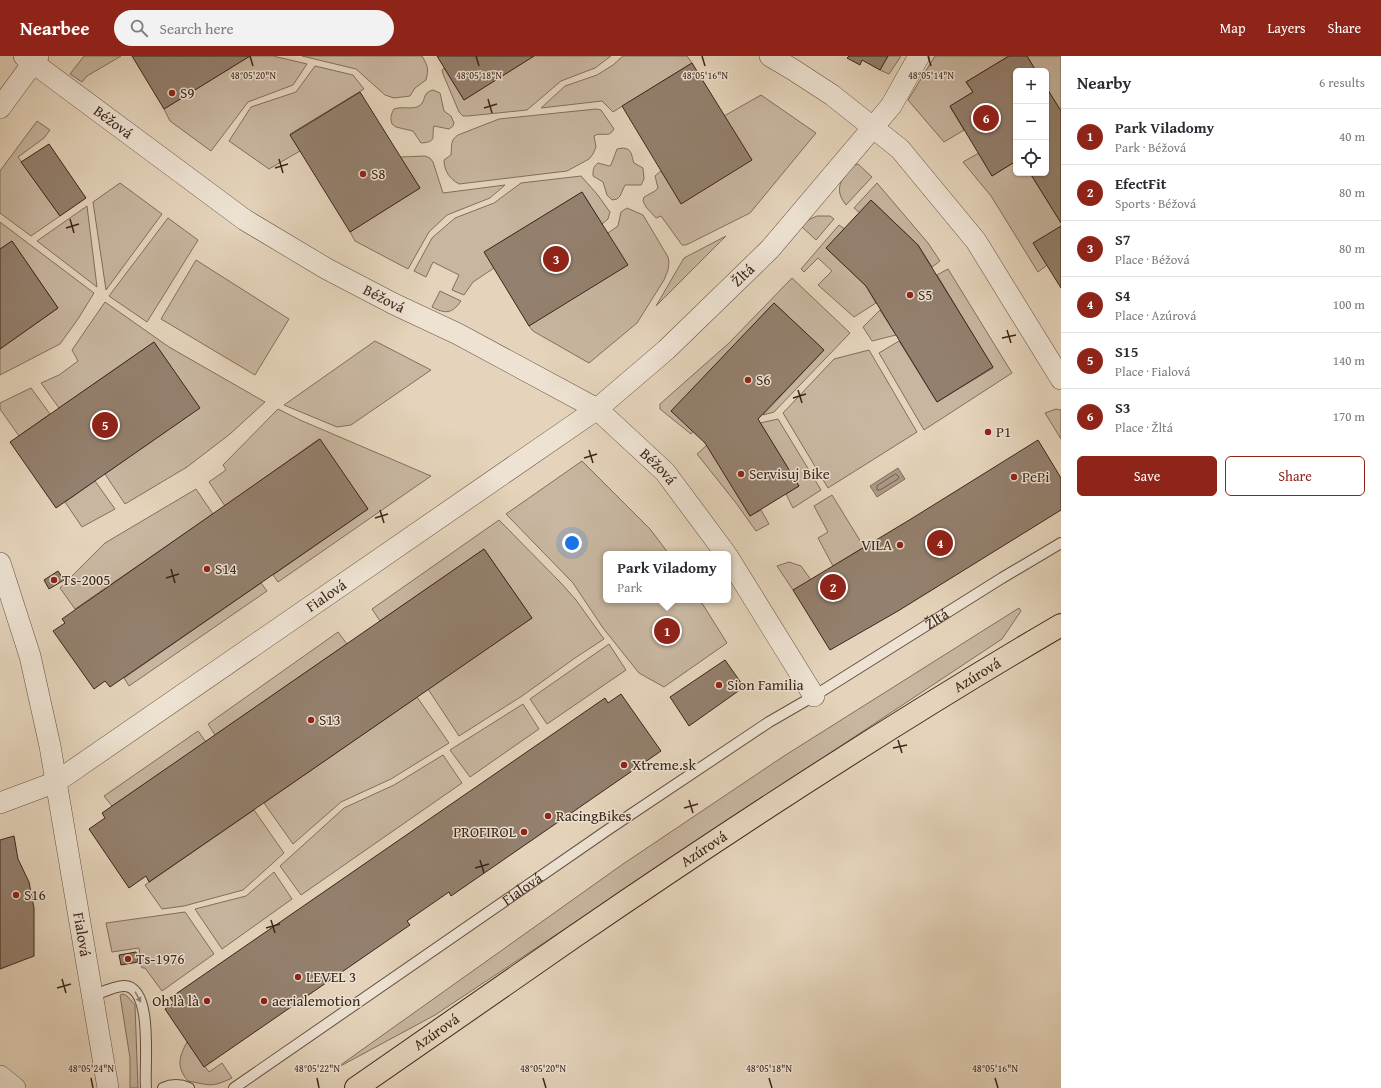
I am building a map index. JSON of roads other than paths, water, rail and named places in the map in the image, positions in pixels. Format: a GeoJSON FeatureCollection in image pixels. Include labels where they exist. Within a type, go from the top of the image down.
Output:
{"type":"FeatureCollection","features":[{"type":"Feature","properties":{"kind":"main road","name":"Azúrová"},"geometry":{"type":"LineString","coordinates":[[356,1088],[576,935],[706,848],[824,771],[981,672],[1061,625]]}},
{"type":"Feature","properties":{"kind":"street"},"geometry":{"type":"LineString","coordinates":[[770,56],[792,68],[832,95],[900,149],[976,241],[1061,379]]}},
{"type":"Feature","properties":{"kind":"street","name":"Žltá"},"geometry":{"type":"LineString","coordinates":[[597,409],[666,350],[770,249],[891,106],[919,56]]}},
{"type":"Feature","properties":{"kind":"street"},"geometry":{"type":"LineString","coordinates":[[0,108],[32,58]]}},
{"type":"Feature","properties":{"kind":"street","name":"Béžová"},"geometry":{"type":"LineString","coordinates":[[32,58],[245,220],[327,269],[394,304],[465,338],[597,409],[665,472],[724,551]]}},
{"type":"Feature","properties":{"kind":"street","name":"Fialová"},"geometry":{"type":"LineString","coordinates":[[56,782],[597,409]]}},
{"type":"Feature","properties":{"kind":"street"},"geometry":{"type":"LineString","coordinates":[[731,562],[814,696]]}},
{"type":"Feature","properties":{"kind":"street","name":"Fialová"},"geometry":{"type":"LineString","coordinates":[[0,563],[30,656],[50,746],[108,1088]]}},
{"type":"Feature","properties":{"kind":"street"},"geometry":{"type":"LineString","coordinates":[[0,804],[56,782]]}},
{"type":"Feature","properties":{"kind":"street"},"geometry":{"type":"LineString","coordinates":[[0,1076],[15,1088]]}},
{"type":"Feature","properties":{"kind":"lane","name":"Žltá"},"geometry":{"type":"LineString","coordinates":[[814,696],[1061,543]]}},
{"type":"Feature","properties":{"kind":"lane","name":"Fialová"},"geometry":{"type":"LineString","coordinates":[[234,1088],[609,829],[769,722],[814,696]]}},
{"type":"Feature","properties":{"kind":"lane"},"geometry":{"type":"LineString","coordinates":[[92,996],[124,985],[133,988],[140,997],[144,1011],[146,1088]]}},
{"type":"Feature","properties":{"kind":"lane"},"geometry":{"type":"LineString","coordinates":[[163,1088],[172,1085],[182,1085],[189,1088]]}},
{"type":"Feature","properties":{"kind":"water"},"geometry":{"type":"Polygon","coordinates":[[[898,468],[905,479],[877,497],[870,486],[898,468]]]}},
{"type":"Feature","properties":{"kind":"place","name":"S9"},"geometry":{"type":"Point","coordinates":[172,93]}},
{"type":"Feature","properties":{"kind":"place","name":"S3"},"geometry":{"type":"Point","coordinates":[986,118]}},
{"type":"Feature","properties":{"kind":"place","name":"S8"},"geometry":{"type":"Point","coordinates":[363,174]}},
{"type":"Feature","properties":{"kind":"place","name":"S7"},"geometry":{"type":"Point","coordinates":[556,259]}},
{"type":"Feature","properties":{"kind":"place","name":"S5"},"geometry":{"type":"Point","coordinates":[910,295]}},
{"type":"Feature","properties":{"kind":"place","name":"S6"},"geometry":{"type":"Point","coordinates":[748,380]}},
{"type":"Feature","properties":{"kind":"place","name":"S15"},"geometry":{"type":"Point","coordinates":[105,425]}},
{"type":"Feature","properties":{"kind":"place","name":"P1"},"geometry":{"type":"Point","coordinates":[988,432]}},
{"type":"Feature","properties":{"kind":"place","name":"Servisuj Bike"},"geometry":{"type":"Point","coordinates":[741,474]}},
{"type":"Feature","properties":{"kind":"place","name":"PePi"},"geometry":{"type":"Point","coordinates":[1014,477]}},
{"type":"Feature","properties":{"kind":"place","name":"S4"},"geometry":{"type":"Point","coordinates":[940,543]}},
{"type":"Feature","properties":{"kind":"place","name":"VILA"},"geometry":{"type":"Point","coordinates":[900,545]}},
{"type":"Feature","properties":{"kind":"place","name":"S14"},"geometry":{"type":"Point","coordinates":[207,569]}},
{"type":"Feature","properties":{"kind":"place","name":"Ts-2005"},"geometry":{"type":"Point","coordinates":[54,580]}},
{"type":"Feature","properties":{"kind":"place","name":"EfectFit"},"geometry":{"type":"Point","coordinates":[833,587]}},
{"type":"Feature","properties":{"kind":"place","name":"Park Viladomy"},"geometry":{"type":"Point","coordinates":[667,631]}},
{"type":"Feature","properties":{"kind":"place","name":"Sion Familia"},"geometry":{"type":"Point","coordinates":[719,685]}},
{"type":"Feature","properties":{"kind":"place","name":"S13"},"geometry":{"type":"Point","coordinates":[311,720]}},
{"type":"Feature","properties":{"kind":"place","name":"Xtreme.sk"},"geometry":{"type":"Point","coordinates":[624,765]}},
{"type":"Feature","properties":{"kind":"place","name":"RacingBikes"},"geometry":{"type":"Point","coordinates":[548,816]}},
{"type":"Feature","properties":{"kind":"place","name":"PROFIROL"},"geometry":{"type":"Point","coordinates":[524,832]}},
{"type":"Feature","properties":{"kind":"place","name":"S16"},"geometry":{"type":"Point","coordinates":[16,895]}},
{"type":"Feature","properties":{"kind":"place","name":"Ts-1976"},"geometry":{"type":"Point","coordinates":[128,959]}},
{"type":"Feature","properties":{"kind":"place","name":"LEVEL 3"},"geometry":{"type":"Point","coordinates":[298,977]}},
{"type":"Feature","properties":{"kind":"place","name":"Oh là là"},"geometry":{"type":"Point","coordinates":[207,1001]}},
{"type":"Feature","properties":{"kind":"place","name":"aerialemotion"},"geometry":{"type":"Point","coordinates":[264,1001]}}]}
